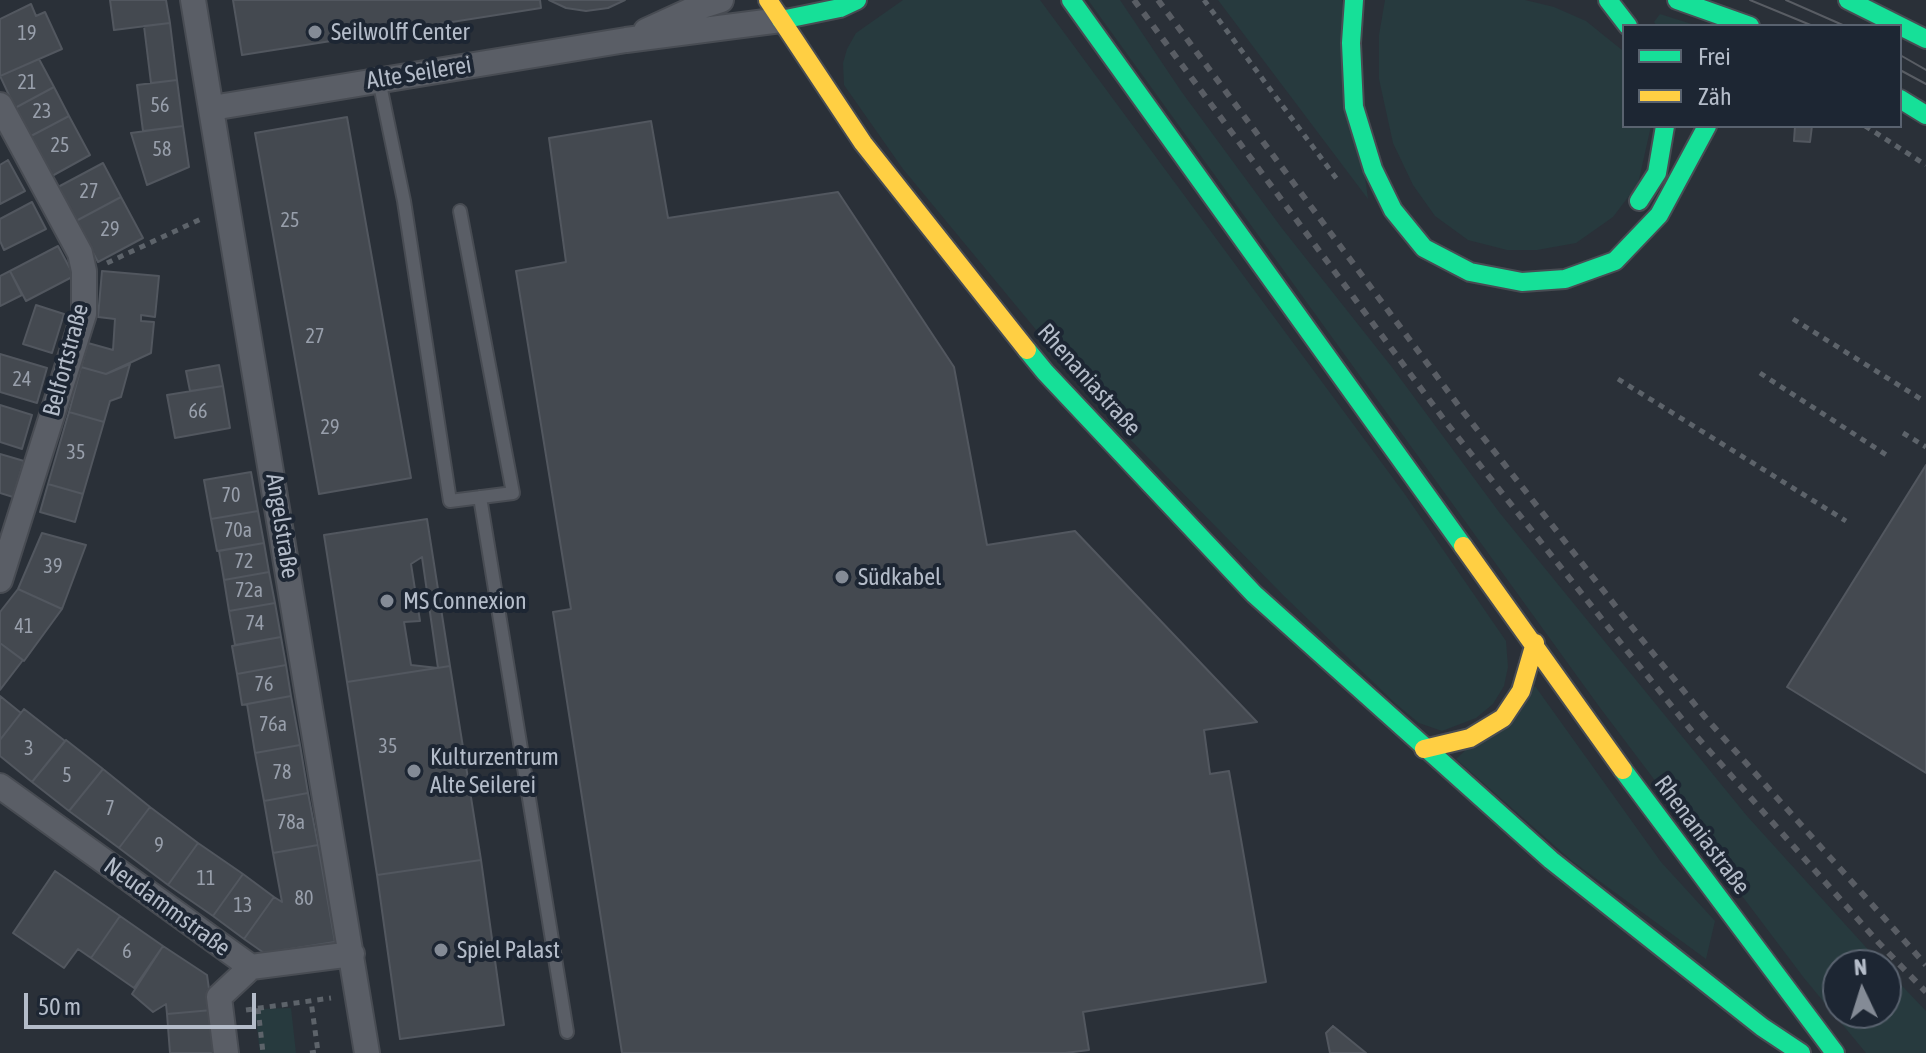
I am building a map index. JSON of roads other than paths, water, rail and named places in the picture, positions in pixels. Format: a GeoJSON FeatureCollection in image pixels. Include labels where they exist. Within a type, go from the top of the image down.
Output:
{"type":"FeatureCollection","features":[{"type":"Feature","properties":{"kind":"street","name":"Angelstraße"},"geometry":{"type":"LineString","coordinates":[[193,0],[367,1053]]}},
{"type":"Feature","properties":{"kind":"street","name":"Alte Seilerei"},"geometry":{"type":"LineString","coordinates":[[626,40],[721,0]]}},
{"type":"Feature","properties":{"kind":"street","name":"Alte Seilerei"},"geometry":{"type":"LineString","coordinates":[[212,108],[626,40],[775,10],[840,8],[857,0]]}},
{"type":"Feature","properties":{"kind":"street","name":"Rhenaniastraße"},"geometry":{"type":"LineString","coordinates":[[1071,0],[1639,792],[1801,1053]]}},
{"type":"Feature","properties":{"kind":"street"},"geometry":{"type":"LineString","coordinates":[[1354,0],[1351,43],[1354,107],[1373,169],[1393,210],[1424,248],[1470,272],[1522,282],[1565,279],[1615,261],[1659,215],[1706,128]]}},
{"type":"Feature","properties":{"kind":"street"},"geometry":{"type":"LineString","coordinates":[[1370,0],[1366,39],[1371,77]]}},
{"type":"Feature","properties":{"kind":"street"},"geometry":{"type":"LineString","coordinates":[[1608,0],[1626,24]]}},
{"type":"Feature","properties":{"kind":"street"},"geometry":{"type":"LineString","coordinates":[[1677,0],[1744,24]]}},
{"type":"Feature","properties":{"kind":"street"},"geometry":{"type":"LineString","coordinates":[[1848,0],[1896,24]]}},
{"type":"Feature","properties":{"kind":"street"},"geometry":{"type":"LineString","coordinates":[[1912,9],[1926,27]]}},
{"type":"Feature","properties":{"kind":"street","name":"Rhenaniastraße"},"geometry":{"type":"LineString","coordinates":[[775,10],[863,143],[1045,372],[1254,594],[1551,860],[1835,1053]]}},
{"type":"Feature","properties":{"kind":"street"},"geometry":{"type":"LineString","coordinates":[[1902,27],[1926,39]]}},
{"type":"Feature","properties":{"kind":"street"},"geometry":{"type":"LineString","coordinates":[[1902,100],[1926,115]]}},
{"type":"Feature","properties":{"kind":"street","name":"Belfortstraße"},"geometry":{"type":"LineString","coordinates":[[0,105],[80,253],[84,271],[84,314],[0,580]]}},
{"type":"Feature","properties":{"kind":"street"},"geometry":{"type":"LineString","coordinates":[[1627,219],[1657,173],[1665,128]]}},
{"type":"Feature","properties":{"kind":"street"},"geometry":{"type":"LineString","coordinates":[[1424,749],[1470,738],[1503,718],[1521,691],[1535,643]]}},
{"type":"Feature","properties":{"kind":"street","name":"Neudammstraße"},"geometry":{"type":"LineString","coordinates":[[0,786],[251,967],[352,954]]}},
{"type":"Feature","properties":{"kind":"street"},"geometry":{"type":"LineString","coordinates":[[226,1053],[219,997],[251,967]]}},
{"type":"Feature","properties":{"kind":"lane"},"geometry":{"type":"LineString","coordinates":[[379,80],[404,201],[450,501],[513,493],[460,211]]}},
{"type":"Feature","properties":{"kind":"lane"},"geometry":{"type":"LineString","coordinates":[[480,497],[567,1032]]}},
{"type":"Feature","properties":{"kind":"tram line"},"geometry":{"type":"LineString","coordinates":[[1750,0],[1808,24]]}},
{"type":"Feature","properties":{"kind":"tram line"},"geometry":{"type":"LineString","coordinates":[[1786,0],[1840,24]]}},
{"type":"Feature","properties":{"kind":"tram line"},"geometry":{"type":"LineString","coordinates":[[1902,56],[1926,70]]}},
{"type":"Feature","properties":{"kind":"tram line"},"geometry":{"type":"LineString","coordinates":[[1902,71],[1926,84]]}},
{"type":"Feature","properties":{"kind":"railway"},"geometry":{"type":"LineString","coordinates":[[1134,0],[1445,421],[1624,647],[1691,730],[1926,992]]}},
{"type":"Feature","properties":{"kind":"railway"},"geometry":{"type":"LineString","coordinates":[[1158,0],[1461,409],[1639,636],[1705,717],[1926,965]]}},
{"type":"Feature","properties":{"kind":"place","name":"Seilwolff Center"},"geometry":{"type":"Point","coordinates":[315,32]}},
{"type":"Feature","properties":{"kind":"place","name":"Südkabel"},"geometry":{"type":"Point","coordinates":[842,577]}},
{"type":"Feature","properties":{"kind":"place","name":"MS Connexion"},"geometry":{"type":"Point","coordinates":[387,601]}},
{"type":"Feature","properties":{"kind":"place","name":"Kulturzentrum Alte Seilerei"},"geometry":{"type":"Point","coordinates":[414,771]}},
{"type":"Feature","properties":{"kind":"place","name":"Spiel Palast"},"geometry":{"type":"Point","coordinates":[441,950]}}]}
